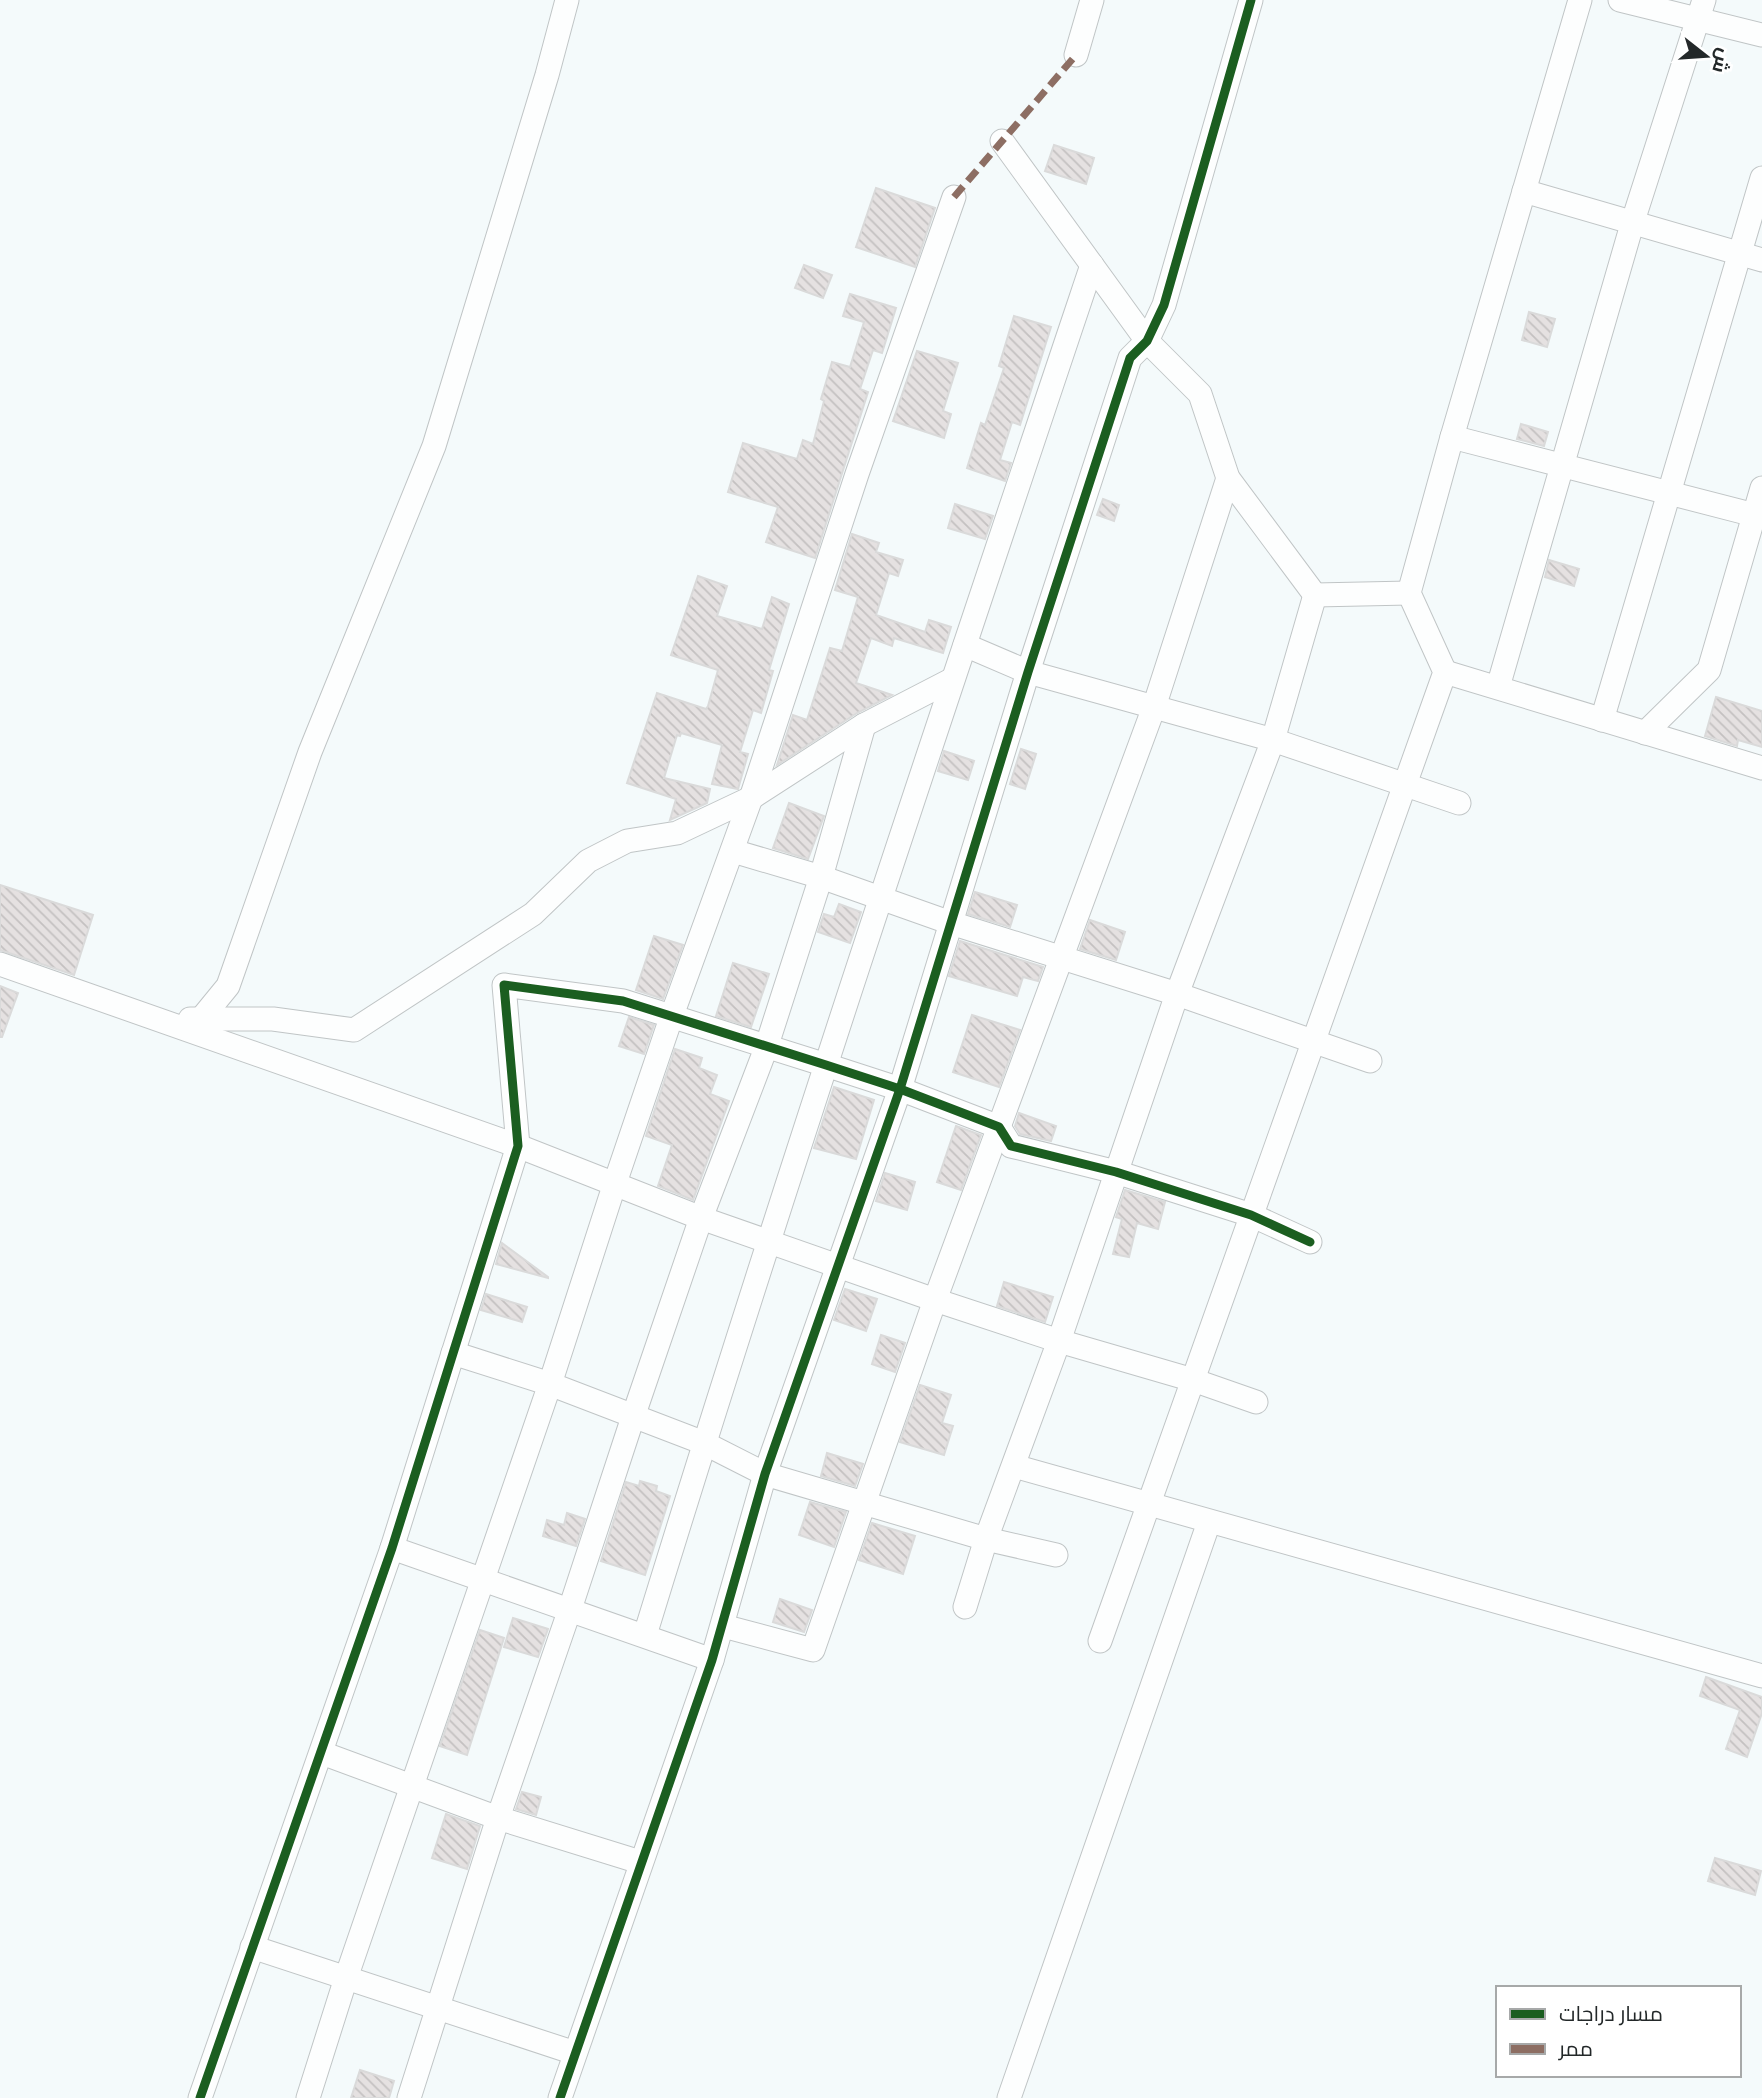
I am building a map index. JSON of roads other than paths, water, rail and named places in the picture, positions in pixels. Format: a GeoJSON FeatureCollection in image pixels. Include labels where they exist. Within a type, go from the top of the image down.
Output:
{"type":"FeatureCollection","features":[{"type":"Feature","properties":{"kind":"street"},"geometry":{"type":"LineString","coordinates":[[201,1019],[228,986],[310,752],[434,446],[547,75],[567,0]]}},
{"type":"Feature","properties":{"kind":"street"},"geometry":{"type":"LineString","coordinates":[[1076,55],[1092,0]]}},
{"type":"Feature","properties":{"kind":"street"},"geometry":{"type":"LineString","coordinates":[[560,2098],[712,1660],[765,1474],[900,1089],[1028,673],[1130,359],[1147,341],[1164,305],[1251,0]]}},
{"type":"Feature","properties":{"kind":"street"},"geometry":{"type":"LineString","coordinates":[[1100,1641],[1445,672],[1409,593],[1580,0]]}},
{"type":"Feature","properties":{"kind":"street"},"geometry":{"type":"LineString","coordinates":[[1620,0],[1701,10],[1762,35]]}},
{"type":"Feature","properties":{"kind":"street"},"geometry":{"type":"LineString","coordinates":[[1498,687],[1633,221],[1701,10]]}},
{"type":"Feature","properties":{"kind":"street"},"geometry":{"type":"LineString","coordinates":[[1002,141],[1147,341],[1200,394],[1228,478],[1315,595]]}},
{"type":"Feature","properties":{"kind":"street"},"geometry":{"type":"LineString","coordinates":[[1602,720],[1669,493],[1751,257],[1762,178]]}},
{"type":"Feature","properties":{"kind":"street"},"geometry":{"type":"LineString","coordinates":[[1524,191],[1751,257]]}},
{"type":"Feature","properties":{"kind":"street"},"geometry":{"type":"LineString","coordinates":[[307,2098],[550,1384],[671,1018],[733,851],[857,474],[954,197]]}},
{"type":"Feature","properties":{"kind":"street"},"geometry":{"type":"LineString","coordinates":[[645,1635],[704,1443],[880,899],[1092,265]]}},
{"type":"Feature","properties":{"kind":"street"},"geometry":{"type":"LineString","coordinates":[[1452,437],[1758,516]]}},
{"type":"Feature","properties":{"kind":"street"},"geometry":{"type":"LineString","coordinates":[[723,1626],[813,1650],[935,1300],[1154,707],[1228,478]]}},
{"type":"Feature","properties":{"kind":"street"},"geometry":{"type":"LineString","coordinates":[[1645,733],[1709,670],[1758,516],[1762,488]]}},
{"type":"Feature","properties":{"kind":"street"},"geometry":{"type":"LineString","coordinates":[[1315,595],[1409,593]]}},
{"type":"Feature","properties":{"kind":"street"},"geometry":{"type":"LineString","coordinates":[[965,1607],[986,1539],[1059,1341],[1177,994],[1273,740],[1315,595]]}},
{"type":"Feature","properties":{"kind":"street"},"geometry":{"type":"LineString","coordinates":[[965,645],[1028,673],[1273,740],[1459,803]]}},
{"type":"Feature","properties":{"kind":"street"},"geometry":{"type":"LineString","coordinates":[[1445,672],[1762,768]]}},
{"type":"Feature","properties":{"kind":"street"},"geometry":{"type":"LineString","coordinates":[[159,1019],[273,1019],[354,1030],[533,914],[588,861],[627,841],[677,832],[751,798],[864,725],[953,679]]}},
{"type":"Feature","properties":{"kind":"street"},"geometry":{"type":"LineString","coordinates":[[409,2098],[498,1818],[633,1417],[701,1218],[766,1048],[821,877],[864,725]]}},
{"type":"Feature","properties":{"kind":"street"},"geometry":{"type":"LineString","coordinates":[[733,851],[821,877],[951,923],[1177,994],[1370,1061]]}},
{"type":"Feature","properties":{"kind":"street"},"geometry":{"type":"LineString","coordinates":[[0,964],[518,1146],[701,1218],[935,1300],[1256,1402]]}},
{"type":"Feature","properties":{"kind":"street"},"geometry":{"type":"LineString","coordinates":[[200,2098],[392,1548],[518,1146],[504,985],[623,1001],[826,1065],[900,1089],[999,1127],[1011,1146],[1116,1172],[1251,1215],[1310,1242]]}},
{"type":"Feature","properties":{"kind":"street"},"geometry":{"type":"LineString","coordinates":[[453,1353],[550,1384],[704,1443],[765,1474],[986,1539],[1056,1555]]}},
{"type":"Feature","properties":{"kind":"street"},"geometry":{"type":"LineString","coordinates":[[1014,1466],[1762,1676]]}},
{"type":"Feature","properties":{"kind":"street"},"geometry":{"type":"LineString","coordinates":[[1009,2098],[1209,1522]]}},
{"type":"Feature","properties":{"kind":"street"},"geometry":{"type":"LineString","coordinates":[[392,1548],[712,1660]]}},
{"type":"Feature","properties":{"kind":"street"},"geometry":{"type":"LineString","coordinates":[[322,1753],[498,1818],[640,1862]]}},
{"type":"Feature","properties":{"kind":"street"},"geometry":{"type":"LineString","coordinates":[[252,1947],[575,2053]]}}]}
